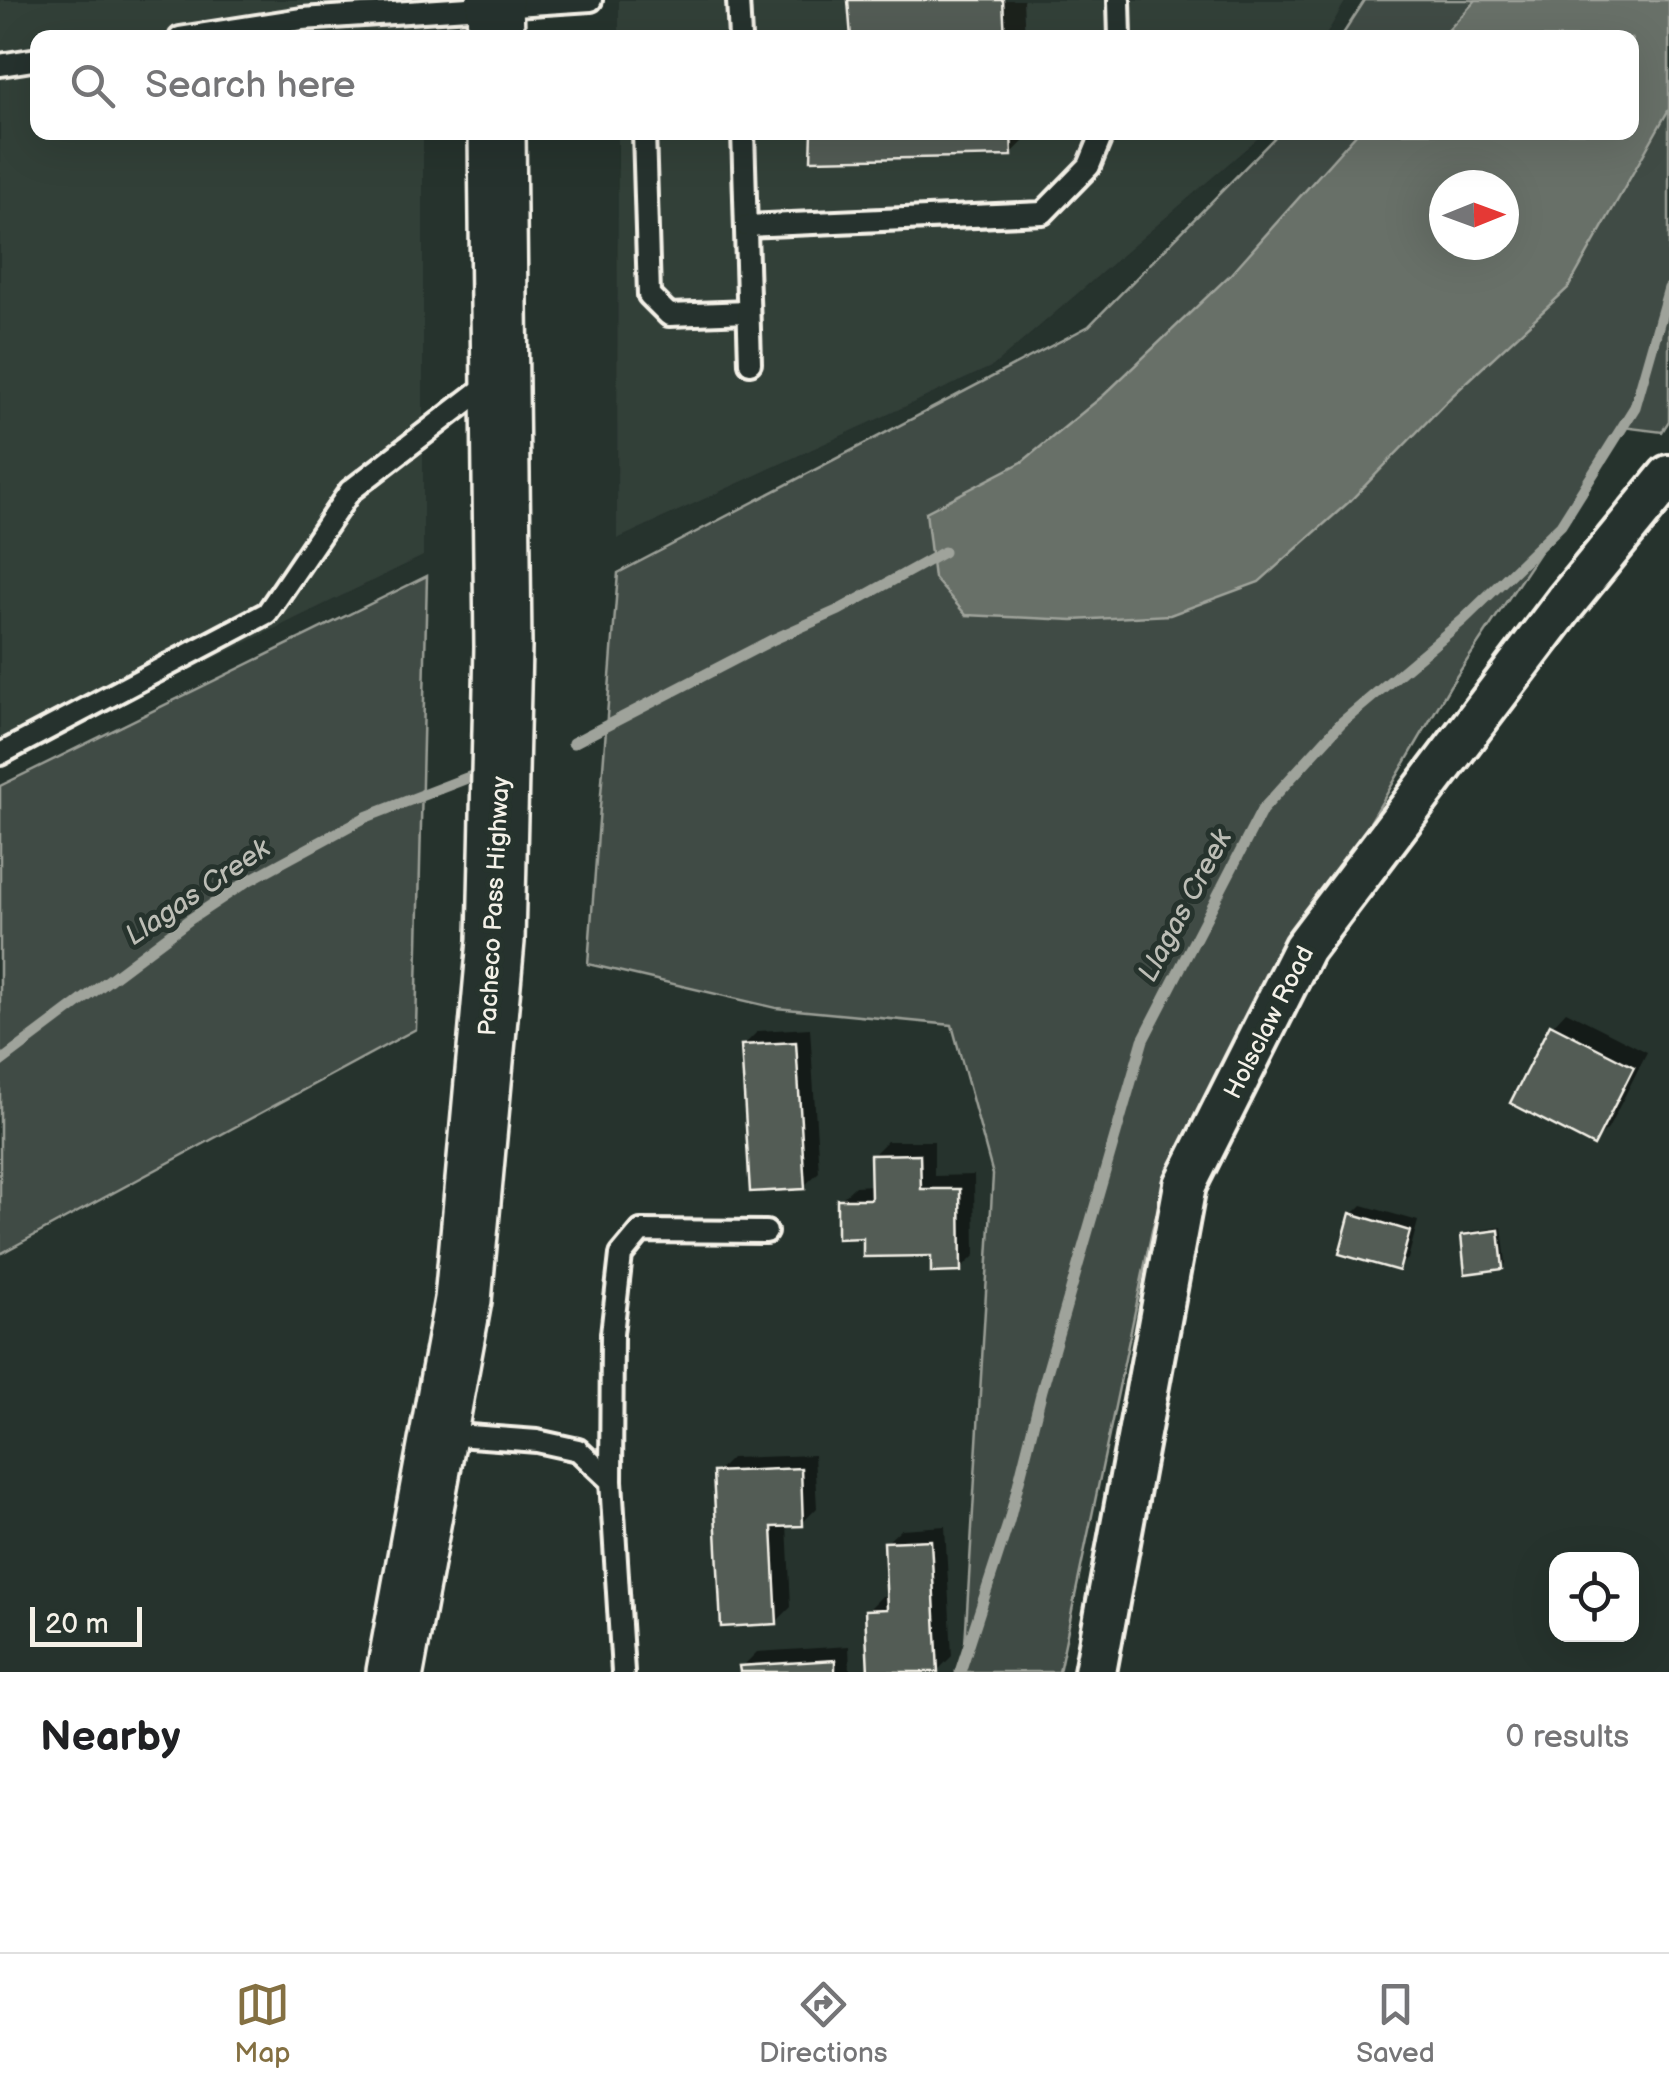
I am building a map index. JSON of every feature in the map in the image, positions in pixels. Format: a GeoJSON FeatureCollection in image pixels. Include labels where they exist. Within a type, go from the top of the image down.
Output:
{"type":"FeatureCollection","features":[{"type":"Feature","properties":{"kind":"highway","name":"Pacheco Pass Highway"},"geometry":{"type":"LineString","coordinates":[[395,1672],[463,1300],[496,940],[503,647],[497,140]]}},
{"type":"Feature","properties":{"kind":"street","name":"Holsclaw Road"},"geometry":{"type":"LineString","coordinates":[[1095,1672],[1185,1185],[1304,948],[1566,602],[1669,476]]}},
{"type":"Feature","properties":{"kind":"lane"},"geometry":{"type":"LineString","coordinates":[[231,30],[302,19],[495,14],[591,0]]}},
{"type":"Feature","properties":{"kind":"lane"},"geometry":{"type":"LineString","coordinates":[[738,0],[740,30]]}},
{"type":"Feature","properties":{"kind":"lane"},"geometry":{"type":"LineString","coordinates":[[1118,0],[1120,30]]}},
{"type":"Feature","properties":{"kind":"lane"},"geometry":{"type":"LineString","coordinates":[[0,65],[30,61]]}},
{"type":"Feature","properties":{"kind":"lane"},"geometry":{"type":"LineString","coordinates":[[644,140],[649,295],[670,316],[748,312]]}},
{"type":"Feature","properties":{"kind":"lane"},"geometry":{"type":"LineString","coordinates":[[743,140],[750,363]]}},
{"type":"Feature","properties":{"kind":"lane"},"geometry":{"type":"LineString","coordinates":[[746,226],[1043,213],[1089,166],[1100,140]]}},
{"type":"Feature","properties":{"kind":"lane"},"geometry":{"type":"LineString","coordinates":[[0,754],[267,614],[350,491],[500,376]]}},
{"type":"Feature","properties":{"kind":"lane"},"geometry":{"type":"LineString","coordinates":[[623,1672],[611,1481],[612,1334],[621,1255],[642,1231],[766,1232]]}},
{"type":"Feature","properties":{"kind":"lane"},"geometry":{"type":"LineString","coordinates":[[440,1433],[537,1441],[578,1450],[611,1481]]}},
{"type":"Feature","properties":{"kind":"shaded area"},"geometry":{"type":"Polygon","coordinates":[[[0,0],[423,0],[423,30],[30,30],[30,140],[423,140],[423,556],[0,763],[0,0]]]}},
{"type":"Feature","properties":{"kind":"shaded area"},"geometry":{"type":"Polygon","coordinates":[[[619,0],[1346,0],[1329,30],[619,30],[619,0]]]}},
{"type":"Feature","properties":{"kind":"shaded area"},"geometry":{"type":"Polygon","coordinates":[[[1365,0],[1669,0],[1669,421],[1662,432],[1623,427],[1450,686],[1181,1145],[1153,1226],[1059,1672],[959,1672],[964,1662],[993,1175],[952,1025],[776,1008],[588,964],[618,573],[1089,326],[1272,140],[1639,140],[1639,30],[1346,30],[1365,0]]]}},
{"type":"Feature","properties":{"kind":"shaded area"},"geometry":{"type":"Polygon","coordinates":[[[1476,0],[1669,0],[1669,109],[1568,288],[1452,396],[1350,501],[1259,582],[1170,615],[1073,620],[966,615],[934,578],[926,512],[1022,462],[1104,395],[1229,276],[1351,140],[1639,140],[1639,30],[1448,30],[1476,0]]]}},
{"type":"Feature","properties":{"kind":"shaded area"},"geometry":{"type":"Polygon","coordinates":[[[618,140],[1256,140],[993,366],[617,539],[618,140]]]}},
{"type":"Feature","properties":{"kind":"shaded area"},"geometry":{"type":"Polygon","coordinates":[[[427,576],[416,1029],[0,1254],[0,786],[427,576]]]}},
{"type":"Feature","properties":{"kind":"building"},"geometry":{"type":"Polygon","coordinates":[[[848,0],[1003,0],[1005,30],[850,30],[848,0]]]}},
{"type":"Feature","properties":{"kind":"building"},"geometry":{"type":"Polygon","coordinates":[[[812,140],[1011,140],[1012,156],[811,160],[812,140]]]}},
{"type":"Feature","properties":{"kind":"building"},"geometry":{"type":"Polygon","coordinates":[[[1550,1024],[1634,1067],[1594,1146],[1510,1103],[1550,1024]]]}},
{"type":"Feature","properties":{"kind":"building"},"geometry":{"type":"Polygon","coordinates":[[[796,1042],[805,1189],[750,1192],[741,1045],[796,1042]]]}},
{"type":"Feature","properties":{"kind":"building"},"geometry":{"type":"Polygon","coordinates":[[[920,1154],[921,1189],[960,1189],[961,1272],[931,1273],[931,1256],[863,1257],[863,1238],[837,1239],[837,1199],[871,1199],[870,1155],[920,1154]]]}},
{"type":"Feature","properties":{"kind":"building"},"geometry":{"type":"Polygon","coordinates":[[[1350,1213],[1410,1231],[1399,1271],[1339,1254],[1350,1213]]]}},
{"type":"Feature","properties":{"kind":"building"},"geometry":{"type":"Polygon","coordinates":[[[1499,1230],[1503,1269],[1465,1274],[1461,1235],[1499,1230]]]}},
{"type":"Feature","properties":{"kind":"building"},"geometry":{"type":"Polygon","coordinates":[[[801,1468],[803,1526],[772,1527],[777,1624],[721,1627],[713,1472],[801,1468]]]}},
{"type":"Feature","properties":{"kind":"building"},"geometry":{"type":"Polygon","coordinates":[[[931,1540],[938,1672],[868,1672],[865,1610],[887,1609],[884,1542],[931,1540]]]}},
{"type":"Feature","properties":{"kind":"building"},"geometry":{"type":"Polygon","coordinates":[[[835,1660],[835,1672],[740,1672],[739,1666],[835,1660]]]}},
{"type":"Feature","properties":{"kind":"waterway","name":"Llagas Creek"},"geometry":{"type":"LineString","coordinates":[[960,1672],[1009,1521],[1042,1390],[1143,1040],[1262,810],[1341,723],[1463,620],[1561,525],[1635,407],[1669,288]]}},
{"type":"Feature","properties":{"kind":"waterway","name":"Llagas Creek"},"geometry":{"type":"LineString","coordinates":[[573,743],[772,640],[839,610],[944,552]]}},
{"type":"Feature","properties":{"kind":"waterway","name":"Llagas Creek"},"geometry":{"type":"LineString","coordinates":[[0,1062],[246,882],[366,817],[485,771]]}}]}
